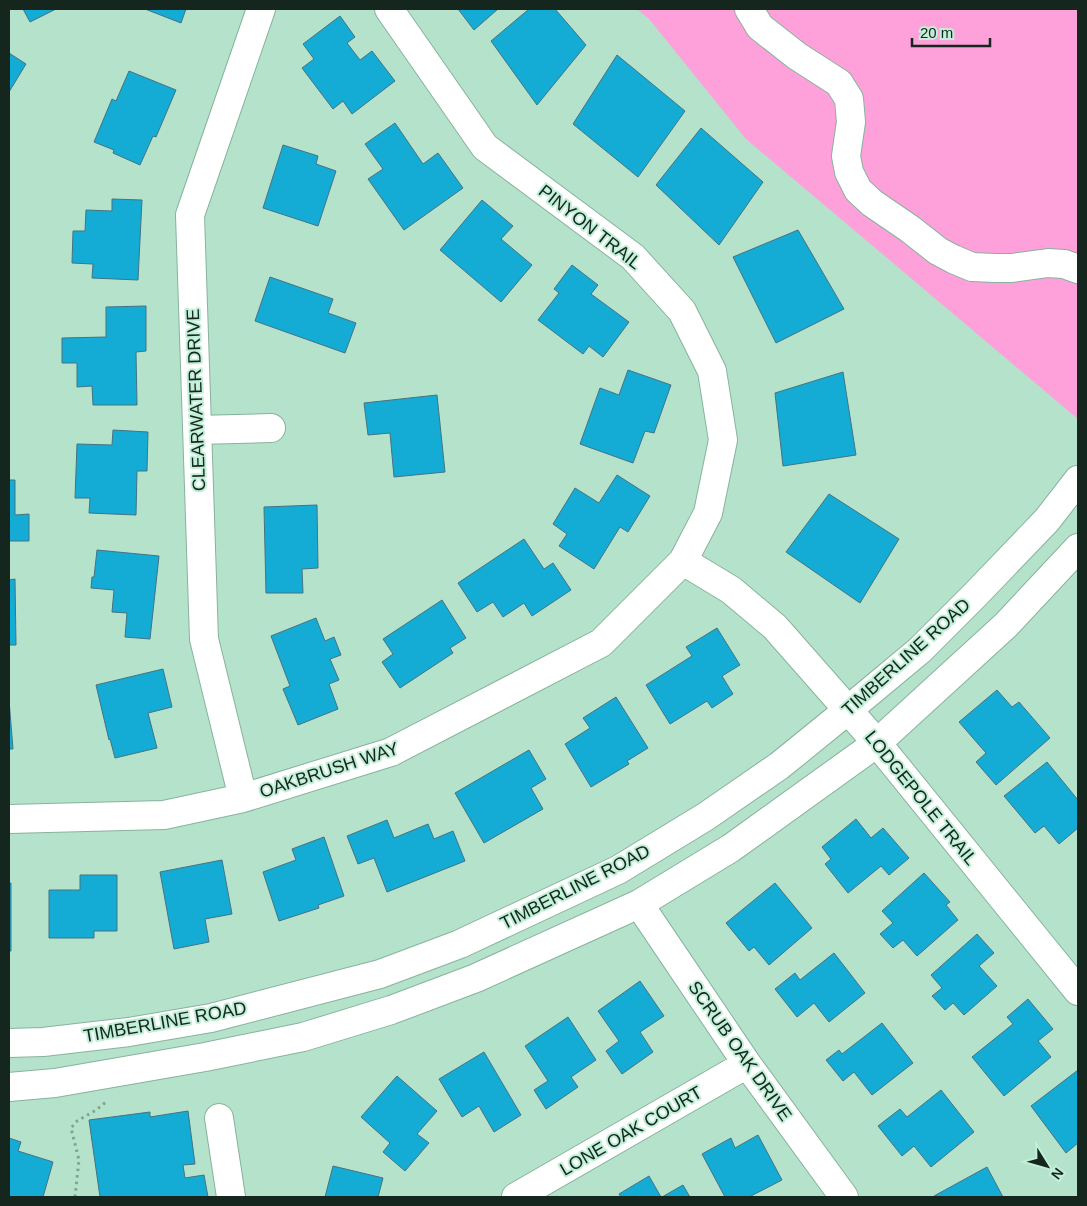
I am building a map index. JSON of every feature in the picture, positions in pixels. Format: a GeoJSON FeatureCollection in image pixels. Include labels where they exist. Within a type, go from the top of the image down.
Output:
{"type":"FeatureCollection","features":[{"type":"Feature","properties":{"kind":"street","name":"CLEARWATER DRIVE"},"geometry":{"type":"LineString","coordinates":[[243,798],[204,639],[190,215],[261,9]]}},
{"type":"Feature","properties":{"kind":"street","name":"PINYON TRAIL"},"geometry":{"type":"LineString","coordinates":[[389,9],[486,146],[632,257],[682,311],[712,371],[723,440],[708,513],[682,561]]}},
{"type":"Feature","properties":{"kind":"street"},"geometry":{"type":"LineString","coordinates":[[749,9],[760,27],[797,56],[839,83],[849,99],[851,122],[846,156],[849,172],[858,190],[872,203],[938,251],[972,267],[1012,268],[1048,263],[1064,264],[1078,269]]}},
{"type":"Feature","properties":{"kind":"street"},"geometry":{"type":"LineString","coordinates":[[197,430],[271,428]]}},
{"type":"Feature","properties":{"kind":"street","name":"TIMBERLINE ROAD"},"geometry":{"type":"LineString","coordinates":[[9,1043],[43,1042],[129,1032],[211,1018],[380,974],[460,944],[618,870],[704,817],[779,766],[920,650],[1046,520],[1078,480]]}},
{"type":"Feature","properties":{"kind":"street"},"geometry":{"type":"LineString","coordinates":[[9,1086],[55,1083],[205,1057],[304,1037],[391,1010],[476,978],[639,904],[731,848],[877,743],[1006,625],[1078,548]]}},
{"type":"Feature","properties":{"kind":"street","name":"LODGEPOLE TRAIL"},"geometry":{"type":"LineString","coordinates":[[682,561],[731,590],[775,627],[877,743],[1078,991]]}},
{"type":"Feature","properties":{"kind":"street","name":"OAKBRUSH WAY"},"geometry":{"type":"LineString","coordinates":[[9,820],[164,815],[243,798],[391,752],[601,643],[682,561]]}},
{"type":"Feature","properties":{"kind":"street","name":"SCRUB OAK DRIVE"},"geometry":{"type":"LineString","coordinates":[[639,904],[747,1064],[844,1197]]}},
{"type":"Feature","properties":{"kind":"street","name":"LONE OAK COURT"},"geometry":{"type":"LineString","coordinates":[[516,1197],[747,1064]]}},
{"type":"Feature","properties":{"kind":"street"},"geometry":{"type":"LineString","coordinates":[[219,1118],[231,1197]]}},
{"type":"Feature","properties":{"kind":"path"},"geometry":{"type":"LineString","coordinates":[[75,1197],[79,1160],[72,1128],[77,1121],[110,1100]]}},
{"type":"Feature","properties":{"kind":"shaded area"},"geometry":{"type":"Polygon","coordinates":[[[637,9],[1078,9],[1078,419],[746,139],[649,19],[637,9]]]}},
{"type":"Feature","properties":{"kind":"building"},"geometry":{"type":"Polygon","coordinates":[[[23,9],[56,9],[30,22],[23,9]]]}},
{"type":"Feature","properties":{"kind":"building"},"geometry":{"type":"Polygon","coordinates":[[[145,9],[186,9],[181,23],[145,9]]]}},
{"type":"Feature","properties":{"kind":"building"},"geometry":{"type":"Polygon","coordinates":[[[458,9],[498,9],[474,30],[458,9]]]}},
{"type":"Feature","properties":{"kind":"building"},"geometry":{"type":"Polygon","coordinates":[[[529,9],[555,9],[586,45],[537,105],[491,41],[529,9]]]}},
{"type":"Feature","properties":{"kind":"building"},"geometry":{"type":"Polygon","coordinates":[[[340,16],[355,37],[347,43],[360,60],[372,51],[395,81],[352,114],[343,101],[333,109],[302,68],[314,59],[303,44],[340,16]]]}},
{"type":"Feature","properties":{"kind":"building"},"geometry":{"type":"Polygon","coordinates":[[[9,53],[26,64],[9,92],[9,53]]]}},
{"type":"Feature","properties":{"kind":"building"},"geometry":{"type":"Polygon","coordinates":[[[617,55],[685,111],[638,177],[573,124],[617,55]]]}},
{"type":"Feature","properties":{"kind":"building"},"geometry":{"type":"Polygon","coordinates":[[[129,71],[176,90],[156,137],[153,136],[140,165],[113,153],[114,150],[94,142],[112,99],[116,101],[129,71]]]}},
{"type":"Feature","properties":{"kind":"building"},"geometry":{"type":"Polygon","coordinates":[[[395,123],[423,164],[438,153],[463,188],[404,230],[368,179],[383,169],[365,144],[395,123]]]}},
{"type":"Feature","properties":{"kind":"building"},"geometry":{"type":"Polygon","coordinates":[[[701,128],[763,182],[719,245],[656,185],[701,128]]]}},
{"type":"Feature","properties":{"kind":"building"},"geometry":{"type":"Polygon","coordinates":[[[283,145],[318,156],[316,164],[336,171],[318,226],[263,208],[283,145]]]}},
{"type":"Feature","properties":{"kind":"building"},"geometry":{"type":"Polygon","coordinates":[[[112,199],[142,200],[138,280],[92,278],[93,264],[72,263],[73,231],[85,231],[86,210],[112,211],[112,199]]]}},
{"type":"Feature","properties":{"kind":"building"},"geometry":{"type":"Polygon","coordinates":[[[482,200],[513,226],[501,239],[532,265],[501,302],[440,250],[482,200]]]}},
{"type":"Feature","properties":{"kind":"building"},"geometry":{"type":"Polygon","coordinates":[[[798,230],[844,309],[776,343],[733,257],[798,230]]]}},
{"type":"Feature","properties":{"kind":"building"},"geometry":{"type":"Polygon","coordinates":[[[572,265],[598,285],[591,294],[629,322],[603,357],[589,346],[583,354],[538,320],[559,293],[554,289],[572,265]]]}},
{"type":"Feature","properties":{"kind":"building"},"geometry":{"type":"Polygon","coordinates":[[[270,277],[333,299],[328,313],[356,323],[345,353],[255,321],[270,277]]]}},
{"type":"Feature","properties":{"kind":"building"},"geometry":{"type":"Polygon","coordinates":[[[146,306],[146,351],[136,352],[137,405],[93,405],[92,386],[77,387],[77,363],[62,363],[62,338],[106,337],[106,307],[146,306]]]}},
{"type":"Feature","properties":{"kind":"building"},"geometry":{"type":"Polygon","coordinates":[[[628,370],[671,385],[654,433],[645,431],[633,463],[580,444],[600,388],[619,395],[628,370]]]}},
{"type":"Feature","properties":{"kind":"building"},"geometry":{"type":"Polygon","coordinates":[[[843,372],[856,455],[783,466],[775,393],[843,372]]]}},
{"type":"Feature","properties":{"kind":"building"},"geometry":{"type":"Polygon","coordinates":[[[437,395],[445,472],[394,477],[390,433],[368,435],[364,403],[437,395]]]}},
{"type":"Feature","properties":{"kind":"building"},"geometry":{"type":"Polygon","coordinates":[[[113,430],[148,432],[147,471],[137,471],[136,515],[89,513],[90,498],[75,498],[77,444],[112,445],[113,430]]]}},
{"type":"Feature","properties":{"kind":"building"},"geometry":{"type":"Polygon","coordinates":[[[617,475],[650,496],[628,532],[620,527],[594,569],[559,546],[567,534],[553,524],[575,488],[599,503],[617,475]]]}},
{"type":"Feature","properties":{"kind":"building"},"geometry":{"type":"Polygon","coordinates":[[[9,480],[15,480],[15,515],[29,514],[29,541],[9,541],[9,480]]]}},
{"type":"Feature","properties":{"kind":"building"},"geometry":{"type":"Polygon","coordinates":[[[829,494],[899,539],[860,603],[786,552],[829,494]]]}},
{"type":"Feature","properties":{"kind":"building"},"geometry":{"type":"Polygon","coordinates":[[[317,505],[318,568],[302,569],[303,593],[266,593],[264,507],[317,505]]]}},
{"type":"Feature","properties":{"kind":"building"},"geometry":{"type":"Polygon","coordinates":[[[524,539],[544,569],[553,563],[571,590],[532,616],[524,603],[503,617],[493,602],[477,612],[458,583],[524,539]]]}},
{"type":"Feature","properties":{"kind":"building"},"geometry":{"type":"Polygon","coordinates":[[[97,550],[159,556],[150,639],[125,637],[127,613],[112,612],[114,590],[91,588],[97,550]]]}},
{"type":"Feature","properties":{"kind":"building"},"geometry":{"type":"Polygon","coordinates":[[[15,579],[16,645],[9,645],[9,580],[15,579]]]}},
{"type":"Feature","properties":{"kind":"building"},"geometry":{"type":"Polygon","coordinates":[[[442,600],[466,638],[450,648],[453,653],[400,688],[382,662],[393,654],[383,639],[442,600]]]}},
{"type":"Feature","properties":{"kind":"building"},"geometry":{"type":"Polygon","coordinates":[[[316,618],[325,641],[334,637],[341,655],[330,659],[339,680],[329,684],[338,709],[298,725],[283,689],[290,686],[271,636],[316,618]]]}},
{"type":"Feature","properties":{"kind":"building"},"geometry":{"type":"Polygon","coordinates":[[[717,628],[740,665],[722,676],[733,694],[712,708],[707,701],[670,724],[646,685],[692,656],[686,647],[717,628]]]}},
{"type":"Feature","properties":{"kind":"building"},"geometry":{"type":"Polygon","coordinates":[[[163,669],[172,707],[148,713],[157,748],[115,758],[96,685],[163,669]]]}},
{"type":"Feature","properties":{"kind":"building"},"geometry":{"type":"Polygon","coordinates":[[[997,690],[1012,707],[1019,702],[1050,738],[996,785],[976,762],[986,753],[959,722],[997,690]]]}},
{"type":"Feature","properties":{"kind":"building"},"geometry":{"type":"Polygon","coordinates":[[[616,697],[648,748],[627,761],[629,764],[591,787],[565,744],[590,728],[583,718],[616,697]]]}},
{"type":"Feature","properties":{"kind":"building"},"geometry":{"type":"Polygon","coordinates":[[[9,700],[13,749],[9,749],[9,700]]]}},
{"type":"Feature","properties":{"kind":"building"},"geometry":{"type":"Polygon","coordinates":[[[529,750],[546,779],[531,788],[543,809],[484,843],[455,793],[529,750]]]}},
{"type":"Feature","properties":{"kind":"building"},"geometry":{"type":"Polygon","coordinates":[[[1047,762],[1078,800],[1078,828],[1059,844],[1044,826],[1035,833],[1004,796],[1047,762]]]}},
{"type":"Feature","properties":{"kind":"building"},"geometry":{"type":"Polygon","coordinates":[[[856,819],[871,838],[883,828],[909,858],[889,875],[881,866],[848,893],[825,864],[831,859],[822,847],[856,819]]]}},
{"type":"Feature","properties":{"kind":"building"},"geometry":{"type":"Polygon","coordinates":[[[387,820],[394,838],[428,824],[434,839],[453,831],[465,861],[387,892],[374,858],[358,864],[347,836],[387,820]]]}},
{"type":"Feature","properties":{"kind":"building"},"geometry":{"type":"Polygon","coordinates":[[[324,837],[344,896],[318,905],[319,908],[279,921],[263,872],[296,860],[292,849],[324,837]]]}},
{"type":"Feature","properties":{"kind":"building"},"geometry":{"type":"Polygon","coordinates":[[[222,860],[232,914],[205,919],[209,942],[174,949],[160,872],[222,860]]]}},
{"type":"Feature","properties":{"kind":"building"},"geometry":{"type":"Polygon","coordinates":[[[924,873],[950,902],[946,905],[958,920],[917,956],[903,940],[893,948],[880,934],[893,923],[882,911],[924,873]]]}},
{"type":"Feature","properties":{"kind":"building"},"geometry":{"type":"Polygon","coordinates":[[[80,875],[117,875],[117,931],[94,931],[94,938],[49,938],[49,890],[80,890],[80,875]]]}},
{"type":"Feature","properties":{"kind":"building"},"geometry":{"type":"Polygon","coordinates":[[[9,883],[11,883],[11,951],[9,951],[9,883]]]}},
{"type":"Feature","properties":{"kind":"building"},"geometry":{"type":"Polygon","coordinates":[[[775,883],[812,928],[769,965],[754,947],[749,951],[726,923],[775,883]]]}},
{"type":"Feature","properties":{"kind":"building"},"geometry":{"type":"Polygon","coordinates":[[[977,934],[994,953],[979,966],[997,986],[964,1015],[953,1003],[945,1010],[932,996],[942,988],[931,975],[977,934]]]}},
{"type":"Feature","properties":{"kind":"building"},"geometry":{"type":"Polygon","coordinates":[[[834,953],[865,993],[829,1022],[814,1003],[797,1017],[775,989],[795,973],[800,980],[834,953]]]}},
{"type":"Feature","properties":{"kind":"building"},"geometry":{"type":"Polygon","coordinates":[[[640,981],[664,1016],[640,1032],[653,1052],[622,1074],[606,1051],[619,1041],[598,1011],[640,981]]]}},
{"type":"Feature","properties":{"kind":"building"},"geometry":{"type":"Polygon","coordinates":[[[1028,999],[1053,1029],[1038,1041],[1051,1057],[1004,1096],[972,1057],[1013,1024],[1007,1017],[1028,999]]]}},
{"type":"Feature","properties":{"kind":"building"},"geometry":{"type":"Polygon","coordinates":[[[568,1017],[596,1060],[571,1077],[578,1087],[546,1109],[534,1090],[548,1081],[525,1046],[568,1017]]]}},
{"type":"Feature","properties":{"kind":"building"},"geometry":{"type":"Polygon","coordinates":[[[882,1023],[913,1063],[872,1095],[854,1072],[843,1081],[826,1060],[839,1050],[842,1054],[882,1023]]]}},
{"type":"Feature","properties":{"kind":"building"},"geometry":{"type":"Polygon","coordinates":[[[484,1052],[521,1115],[494,1132],[479,1106],[462,1117],[439,1079],[484,1052]]]}},
{"type":"Feature","properties":{"kind":"building"},"geometry":{"type":"Polygon","coordinates":[[[1078,1070],[1078,1143],[1066,1153],[1031,1106],[1078,1070]]]}},
{"type":"Feature","properties":{"kind":"building"},"geometry":{"type":"Polygon","coordinates":[[[397,1076],[437,1111],[417,1134],[429,1143],[405,1171],[383,1152],[390,1143],[361,1117],[397,1076]]]}},
{"type":"Feature","properties":{"kind":"building"},"geometry":{"type":"Polygon","coordinates":[[[941,1090],[974,1132],[931,1167],[914,1146],[902,1156],[878,1126],[900,1109],[907,1117],[941,1090]]]}},
{"type":"Feature","properties":{"kind":"building"},"geometry":{"type":"Polygon","coordinates":[[[188,1111],[195,1164],[183,1165],[185,1178],[204,1175],[208,1197],[100,1197],[89,1120],[150,1112],[150,1117],[188,1111]]]}},
{"type":"Feature","properties":{"kind":"building"},"geometry":{"type":"Polygon","coordinates":[[[758,1135],[782,1180],[749,1197],[725,1197],[702,1154],[731,1138],[735,1148],[758,1135]]]}},
{"type":"Feature","properties":{"kind":"building"},"geometry":{"type":"Polygon","coordinates":[[[9,1138],[21,1142],[18,1151],[53,1162],[43,1197],[9,1197],[9,1138]]]}},
{"type":"Feature","properties":{"kind":"building"},"geometry":{"type":"Polygon","coordinates":[[[333,1166],[383,1178],[378,1197],[325,1197],[333,1166]]]}},
{"type":"Feature","properties":{"kind":"building"},"geometry":{"type":"Polygon","coordinates":[[[987,1167],[1003,1197],[934,1196],[987,1167]]]}},
{"type":"Feature","properties":{"kind":"building"},"geometry":{"type":"Polygon","coordinates":[[[649,1176],[661,1197],[621,1197],[619,1194],[649,1176]]]}},
{"type":"Feature","properties":{"kind":"building"},"geometry":{"type":"Polygon","coordinates":[[[683,1185],[690,1197],[662,1197],[683,1185]]]}}]}
